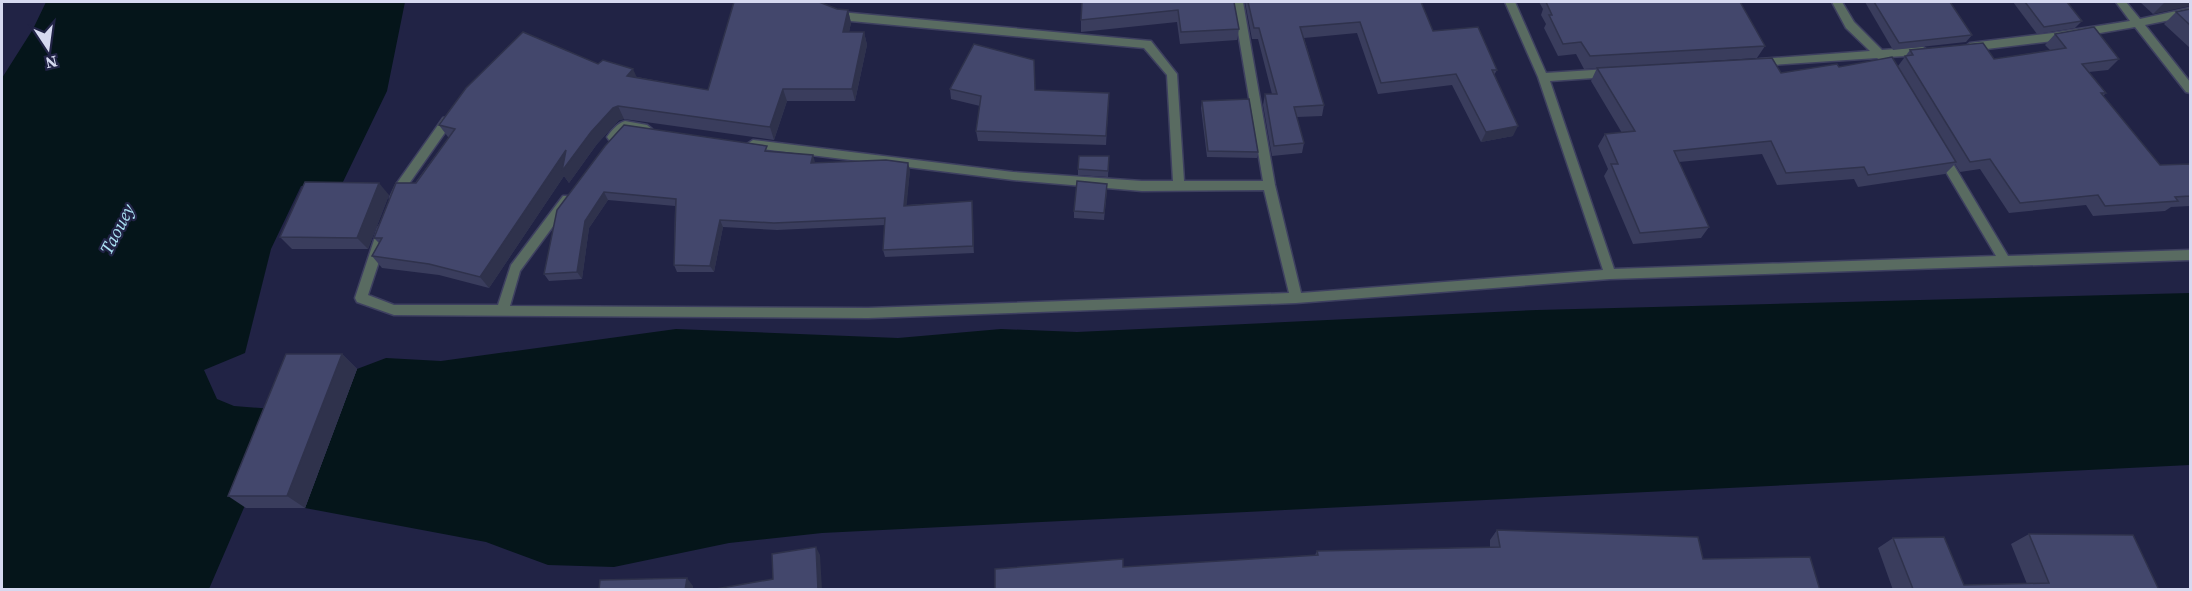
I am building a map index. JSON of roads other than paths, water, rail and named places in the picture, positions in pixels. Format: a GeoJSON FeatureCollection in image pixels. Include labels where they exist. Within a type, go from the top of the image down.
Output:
{"type":"FeatureCollection","features":[{"type":"Feature","properties":{"kind":"street"},"geometry":{"type":"LineString","coordinates":[[1238,2],[1269,185],[1296,298]]}},
{"type":"Feature","properties":{"kind":"street"},"geometry":{"type":"LineString","coordinates":[[1510,2],[1543,77],[1610,274]]}},
{"type":"Feature","properties":{"kind":"street"},"geometry":{"type":"LineString","coordinates":[[1837,2],[1851,25],[1885,61]]}},
{"type":"Feature","properties":{"kind":"street"},"geometry":{"type":"LineString","coordinates":[[2121,2],[2190,89]]}},
{"type":"Feature","properties":{"kind":"street"},"geometry":{"type":"LineString","coordinates":[[1961,48],[2051,38],[2138,24],[2190,12]]}},
{"type":"Feature","properties":{"kind":"street"},"geometry":{"type":"LineString","coordinates":[[840,16],[1148,44],[1172,74],[1179,185]]}},
{"type":"Feature","properties":{"kind":"street"},"geometry":{"type":"LineString","coordinates":[[1744,64],[1885,61],[1938,50]]}},
{"type":"Feature","properties":{"kind":"street"},"geometry":{"type":"LineString","coordinates":[[1543,77],[1615,73]]}},
{"type":"Feature","properties":{"kind":"street"},"geometry":{"type":"LineString","coordinates":[[447,121],[401,186],[361,298],[394,310],[868,313],[1296,298],[1610,274],[2190,255]]}},
{"type":"Feature","properties":{"kind":"street"},"geometry":{"type":"LineString","coordinates":[[603,149],[625,125],[664,132]]}},
{"type":"Feature","properties":{"kind":"street"},"geometry":{"type":"LineString","coordinates":[[735,142],[1013,176],[1142,186],[1269,185]]}},
{"type":"Feature","properties":{"kind":"street"},"geometry":{"type":"LineString","coordinates":[[1937,148],[2005,261]]}},
{"type":"Feature","properties":{"kind":"street"},"geometry":{"type":"LineString","coordinates":[[502,311],[515,269],[574,189]]}},
{"type":"Feature","properties":{"kind":"water","name":"Taouey"},"geometry":{"type":"Polygon","coordinates":[[[46,2],[405,2],[387,91],[341,186],[301,186],[271,249],[245,353],[204,370],[217,399],[234,406],[286,410],[209,589],[2,589],[2,78],[33,29],[46,2]]]}},
{"type":"Feature","properties":{"kind":"water"},"geometry":{"type":"Polygon","coordinates":[[[2190,293],[2190,465],[822,533],[729,543],[614,567],[548,565],[486,542],[305,508],[357,369],[386,358],[441,361],[676,329],[898,338],[1001,329],[1077,332],[1537,310],[2190,293]]]}}]}
